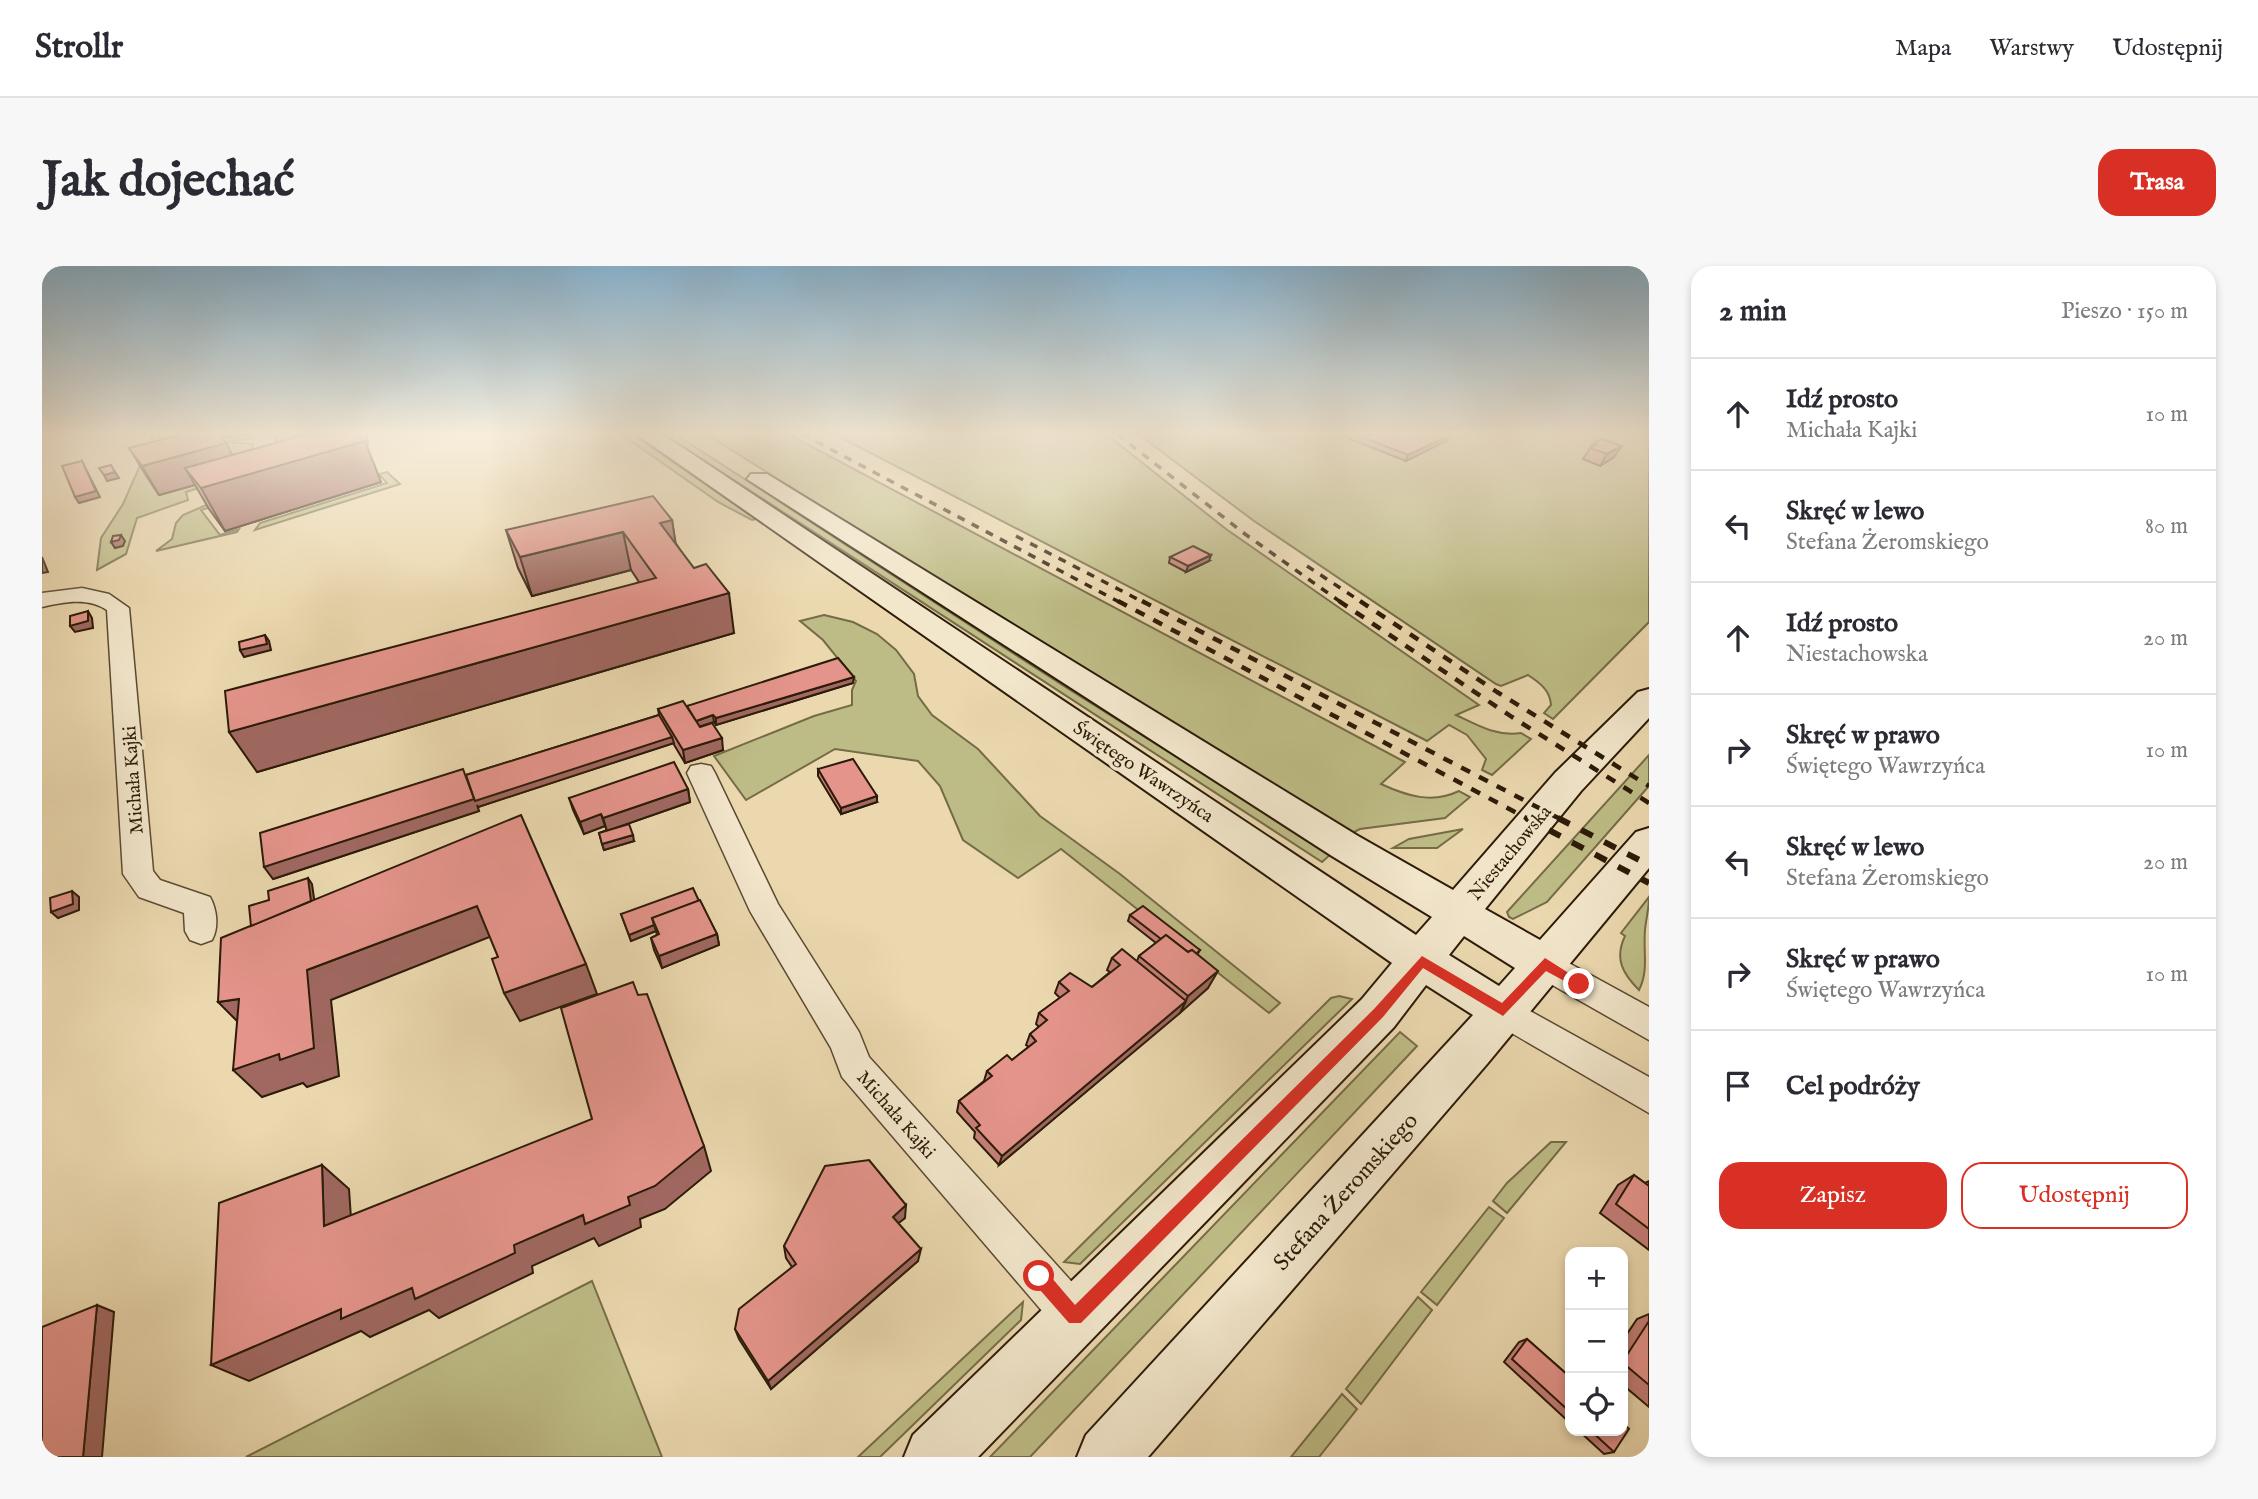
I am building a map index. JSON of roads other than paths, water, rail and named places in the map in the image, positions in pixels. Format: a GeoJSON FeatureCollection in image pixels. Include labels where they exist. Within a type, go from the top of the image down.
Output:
{"type":"FeatureCollection","features":[{"type":"Feature","properties":{"kind":"main road","name":"Świętego Wawrzyńca"},"geometry":{"type":"LineString","coordinates":[[730,490],[1422,961],[1503,1011]]}},
{"type":"Feature","properties":{"kind":"main road","name":"Świętego Wawrzyńca"},"geometry":{"type":"LineString","coordinates":[[777,490],[1022,646],[1354,852],[1545,964]]}},
{"type":"Feature","properties":{"kind":"main road","name":"Niestachowska"},"geometry":{"type":"LineString","coordinates":[[1075,1317],[1378,1013],[1568,782],[1649,699]]}},
{"type":"Feature","properties":{"kind":"main road","name":"Stefana Żeromskiego"},"geometry":{"type":"LineString","coordinates":[[1108,1457],[1581,924],[1649,842]]}},
{"type":"Feature","properties":{"kind":"main road"},"geometry":{"type":"LineString","coordinates":[[935,1457],[1075,1317]]}},
{"type":"Feature","properties":{"kind":"street","name":"Michała Kajki"},"geometry":{"type":"LineString","coordinates":[[42,600],[66,595],[102,598],[118,608],[121,617],[138,874],[150,890],[180,897],[200,906],[201,932]]}},
{"type":"Feature","properties":{"kind":"street","name":"Michała Kajki"},"geometry":{"type":"LineString","coordinates":[[701,773],[766,911],[847,1043],[855,1066],[1075,1317]]}},
{"type":"Feature","properties":{"kind":"street","name":"Świętego Wawrzyńca"},"geometry":{"type":"LineString","coordinates":[[1545,964],[1649,1025]]}},
{"type":"Feature","properties":{"kind":"street","name":"Świętego Wawrzyńca"},"geometry":{"type":"LineString","coordinates":[[1503,1011],[1649,1096]]}},
{"type":"Feature","properties":{"kind":"railway"},"geometry":{"type":"LineString","coordinates":[[907,490],[1121,603]]}},
{"type":"Feature","properties":{"kind":"railway"},"geometry":{"type":"LineString","coordinates":[[1188,490],[1342,603]]}},
{"type":"Feature","properties":{"kind":"railway"},"geometry":{"type":"LineString","coordinates":[[1016,536],[1145,603]]}},
{"type":"Feature","properties":{"kind":"railway"},"geometry":{"type":"LineString","coordinates":[[1307,566],[1363,603]]}},
{"type":"Feature","properties":{"kind":"railway"},"geometry":{"type":"LineString","coordinates":[[1118,601],[1530,820]]}},
{"type":"Feature","properties":{"kind":"railway"},"geometry":{"type":"LineString","coordinates":[[1142,601],[1562,820]]}},
{"type":"Feature","properties":{"kind":"railway"},"geometry":{"type":"LineString","coordinates":[[1339,601],[1512,717],[1649,803]]}},
{"type":"Feature","properties":{"kind":"railway"},"geometry":{"type":"LineString","coordinates":[[1360,601],[1497,692],[1649,786]]}},
{"type":"Feature","properties":{"kind":"railway"},"geometry":{"type":"LineString","coordinates":[[1526,818],[1649,883]]}},
{"type":"Feature","properties":{"kind":"railway"},"geometry":{"type":"LineString","coordinates":[[1558,818],[1649,865]]}}]}
